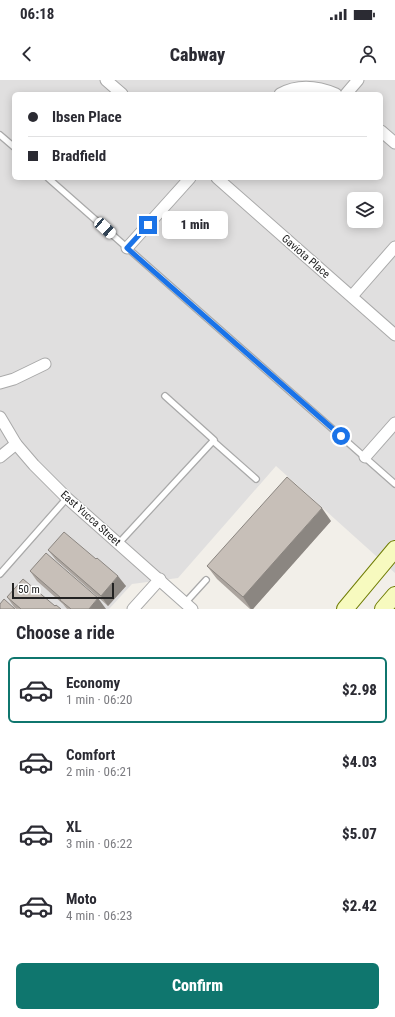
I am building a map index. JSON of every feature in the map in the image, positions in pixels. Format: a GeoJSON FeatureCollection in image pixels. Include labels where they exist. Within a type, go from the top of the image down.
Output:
{"type":"FeatureCollection","features":[{"type":"Feature","properties":{"kind":"main road"},"geometry":{"type":"LineString","coordinates":[[345,609],[395,549]]}},
{"type":"Feature","properties":{"kind":"main road"},"geometry":{"type":"LineString","coordinates":[[383,609],[395,595]]}},
{"type":"Feature","properties":{"kind":"street"},"geometry":{"type":"LineString","coordinates":[[106,80],[120,92]]}},
{"type":"Feature","properties":{"kind":"street"},"geometry":{"type":"LineString","coordinates":[[348,92],[358,80]]}},
{"type":"Feature","properties":{"kind":"street"},"geometry":{"type":"LineString","coordinates":[[284,92],[302,87],[323,89],[331,92]]}},
{"type":"Feature","properties":{"kind":"street"},"geometry":{"type":"LineString","coordinates":[[383,133],[395,143]]}},
{"type":"Feature","properties":{"kind":"street"},"geometry":{"type":"LineString","coordinates":[[127,248],[188,180]]}},
{"type":"Feature","properties":{"kind":"street","name":"Gaviota Place"},"geometry":{"type":"LineString","coordinates":[[219,180],[395,335]]}},
{"type":"Feature","properties":{"kind":"street"},"geometry":{"type":"LineString","coordinates":[[352,296],[395,247]]}},
{"type":"Feature","properties":{"kind":"street"},"geometry":{"type":"LineString","coordinates":[[0,383],[14,379],[45,364]]}},
{"type":"Feature","properties":{"kind":"street","name":"East Yucca Street"},"geometry":{"type":"LineString","coordinates":[[0,417],[16,444],[34,465],[67,498],[189,606]]}},
{"type":"Feature","properties":{"kind":"street"},"geometry":{"type":"LineString","coordinates":[[365,457],[395,423]]}},
{"type":"Feature","properties":{"kind":"street"},"geometry":{"type":"LineString","coordinates":[[0,457],[16,444]]}},
{"type":"Feature","properties":{"kind":"street"},"geometry":{"type":"LineString","coordinates":[[133,609],[160,579]]}},
{"type":"Feature","properties":{"kind":"lane"},"geometry":{"type":"LineString","coordinates":[[0,135],[12,145]]}},
{"type":"Feature","properties":{"kind":"lane"},"geometry":{"type":"LineString","coordinates":[[50,180],[395,484]]}},
{"type":"Feature","properties":{"kind":"lane"},"geometry":{"type":"LineString","coordinates":[[164,396],[256,479]]}},
{"type":"Feature","properties":{"kind":"lane"},"geometry":{"type":"LineString","coordinates":[[119,543],[213,441]]}},
{"type":"Feature","properties":{"kind":"lane"},"geometry":{"type":"LineString","coordinates":[[0,574],[67,498]]}},
{"type":"Feature","properties":{"kind":"lane"},"geometry":{"type":"LineString","coordinates":[[189,606],[206,580]]}},
{"type":"Feature","properties":{"kind":"shaded area"},"geometry":{"type":"Polygon","coordinates":[[[0,80],[395,80],[395,573],[276,466],[178,578],[132,584],[109,609],[0,609],[0,80]]]}},
{"type":"Feature","properties":{"kind":"building"},"geometry":{"type":"Polygon","coordinates":[[[287,477],[322,508],[243,597],[207,566],[287,477]]]}},
{"type":"Feature","properties":{"kind":"building"},"geometry":{"type":"Polygon","coordinates":[[[64,532],[118,576],[101,596],[48,550],[64,532]]]}},
{"type":"Feature","properties":{"kind":"building"},"geometry":{"type":"Polygon","coordinates":[[[46,553],[98,598],[89,609],[71,609],[60,600],[61,598],[30,571],[46,553]]]}},
{"type":"Feature","properties":{"kind":"building"},"geometry":{"type":"Polygon","coordinates":[[[23,579],[55,606],[56,605],[61,609],[21,609],[7,597],[23,579]]]}},
{"type":"Feature","properties":{"kind":"building"},"geometry":{"type":"Polygon","coordinates":[[[4,599],[15,609],[0,609],[0,604],[4,599]]]}},
{"type":"Feature","properties":{"kind":"route"},"geometry":{"type":"LineString","coordinates":[[148,225],[127,248],[341,436]]}}]}
